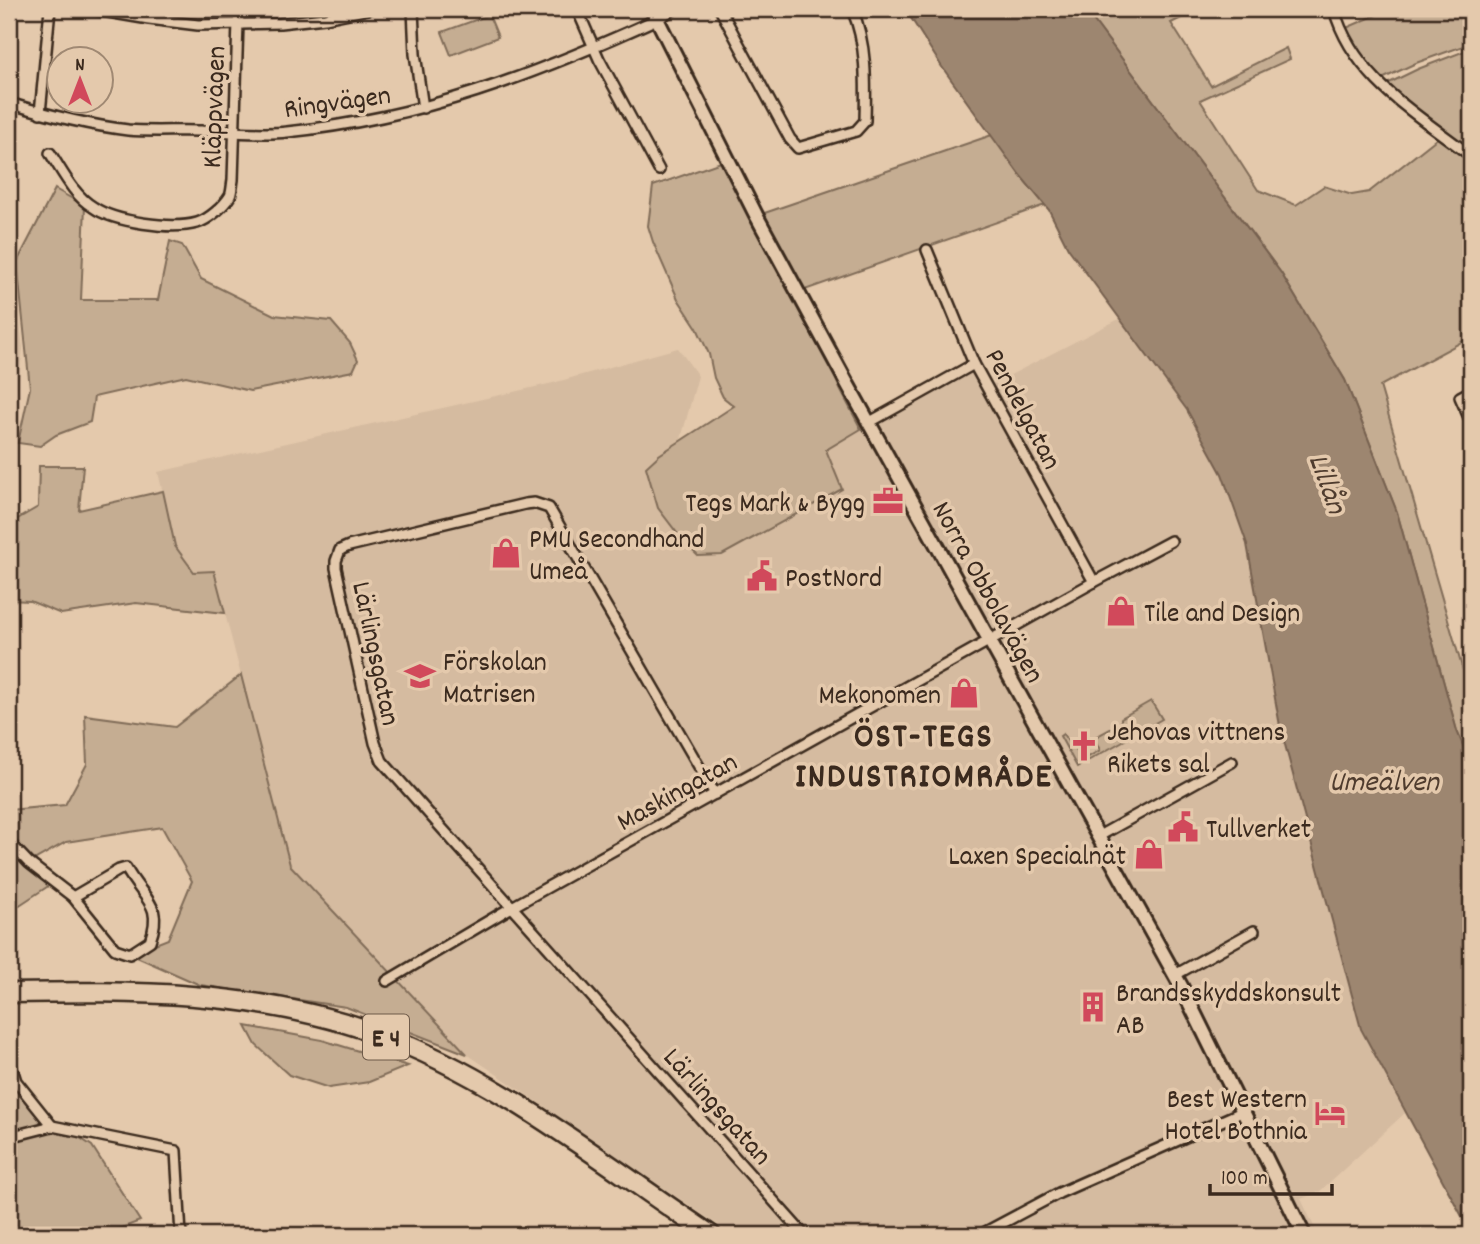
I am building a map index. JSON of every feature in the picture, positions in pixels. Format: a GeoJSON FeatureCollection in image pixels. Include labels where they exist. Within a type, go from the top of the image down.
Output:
{"type":"FeatureCollection","features":[{"type":"Feature","properties":{"kind":"highway","name":"E 4"},"geometry":{"type":"LineString","coordinates":[[9,993],[139,991],[228,998],[320,1017],[376,1033],[455,1069],[505,1098],[584,1147],[711,1235]]}},
{"type":"Feature","properties":{"kind":"highway","name":"E 4"},"geometry":{"type":"LineString","coordinates":[[9,1002],[109,1000],[194,1004],[296,1020],[376,1045],[436,1070],[505,1109],[694,1235]]}},
{"type":"Feature","properties":{"kind":"street"},"geometry":{"type":"LineString","coordinates":[[40,113],[50,9]]}},
{"type":"Feature","properties":{"kind":"street"},"geometry":{"type":"LineString","coordinates":[[90,9],[198,25],[280,23],[369,9]]}},
{"type":"Feature","properties":{"kind":"street","name":"Kläppvägen"},"geometry":{"type":"LineString","coordinates":[[50,153],[78,193],[90,206],[107,216],[125,221],[181,225],[199,223],[215,212],[230,195],[233,180],[238,22],[242,9]]}},
{"type":"Feature","properties":{"kind":"street"},"geometry":{"type":"LineString","coordinates":[[413,9],[415,54],[423,108]]}},
{"type":"Feature","properties":{"kind":"street"},"geometry":{"type":"LineString","coordinates":[[577,9],[593,47],[659,170]]}},
{"type":"Feature","properties":{"kind":"street","name":"Ringvägen"},"geometry":{"type":"LineString","coordinates":[[9,103],[40,113],[130,130],[284,132],[394,116],[535,73],[593,47],[654,14],[674,9]]}},
{"type":"Feature","properties":{"kind":"street"},"geometry":{"type":"LineString","coordinates":[[720,9],[790,139],[798,148],[856,131],[865,121],[866,66],[857,20],[852,9]]}},
{"type":"Feature","properties":{"kind":"street"},"geometry":{"type":"LineString","coordinates":[[1334,9],[1342,33],[1372,78],[1471,156]]}},
{"type":"Feature","properties":{"kind":"street","name":"Norra Obbolavägen"},"geometry":{"type":"LineString","coordinates":[[654,14],[756,215],[848,385],[1175,975],[1304,1235]]}},
{"type":"Feature","properties":{"kind":"street","name":"Pendelgatan"},"geometry":{"type":"LineString","coordinates":[[928,250],[974,364],[1094,582]]}},
{"type":"Feature","properties":{"kind":"street"},"geometry":{"type":"LineString","coordinates":[[870,422],[974,364]]}},
{"type":"Feature","properties":{"kind":"street"},"geometry":{"type":"LineString","coordinates":[[1471,391],[1460,397],[1471,422]]}},
{"type":"Feature","properties":{"kind":"street","name":"Lärlingsgatan"},"geometry":{"type":"LineString","coordinates":[[715,794],[549,508],[525,503],[349,545],[340,550],[336,568],[375,743],[382,761],[804,1235]]}},
{"type":"Feature","properties":{"kind":"street","name":"Maskingatan"},"geometry":{"type":"LineString","coordinates":[[387,981],[512,906],[1171,541]]}},
{"type":"Feature","properties":{"kind":"street"},"geometry":{"type":"LineString","coordinates":[[1099,836],[1232,762]]}},
{"type":"Feature","properties":{"kind":"street"},"geometry":{"type":"LineString","coordinates":[[9,842],[29,863],[73,897],[115,949],[130,954],[150,941],[156,918],[154,907],[135,885],[126,868],[73,897]]}},
{"type":"Feature","properties":{"kind":"street"},"geometry":{"type":"LineString","coordinates":[[1175,975],[1254,931]]}},
{"type":"Feature","properties":{"kind":"street"},"geometry":{"type":"LineString","coordinates":[[9,1059],[16,1081],[52,1126]]}},
{"type":"Feature","properties":{"kind":"street"},"geometry":{"type":"LineString","coordinates":[[980,1235],[1059,1193],[1244,1111]]}},
{"type":"Feature","properties":{"kind":"street"},"geometry":{"type":"LineString","coordinates":[[9,1137],[52,1126],[176,1151],[181,1235]]}},
{"type":"Feature","properties":{"kind":"shaded area"},"geometry":{"type":"Polygon","coordinates":[[[1085,9],[1200,9],[1171,23],[1211,86],[1286,48],[1290,59],[1200,100],[1258,190],[1296,205],[1324,186],[1352,195],[1369,192],[1445,132],[1385,85],[1465,51],[1463,46],[1380,80],[1368,67],[1344,29],[1390,9],[1471,9],[1471,337],[1380,386],[1471,698],[1471,765],[1457,731],[1397,512],[1345,380],[1281,273],[1085,9]]]}},
{"type":"Feature","properties":{"kind":"shaded area"},"geometry":{"type":"Polygon","coordinates":[[[489,15],[498,37],[451,55],[442,32],[489,15]]]}},
{"type":"Feature","properties":{"kind":"shaded area"},"geometry":{"type":"Polygon","coordinates":[[[992,135],[1045,205],[799,292],[840,389],[861,429],[826,450],[842,489],[722,555],[698,556],[658,508],[646,467],[659,455],[734,406],[723,397],[714,378],[709,354],[697,328],[678,299],[653,242],[648,226],[653,186],[721,162],[750,218],[992,135]]]}},
{"type":"Feature","properties":{"kind":"shaded area"},"geometry":{"type":"Polygon","coordinates":[[[55,189],[85,206],[81,300],[158,300],[170,241],[182,245],[201,279],[274,315],[331,321],[350,343],[358,360],[353,371],[250,391],[186,376],[94,397],[90,422],[56,435],[40,446],[18,443],[30,388],[17,262],[55,189]]]}},
{"type":"Feature","properties":{"kind":"shaded area"},"geometry":{"type":"Polygon","coordinates":[[[9,232],[23,348],[9,457],[9,232]]]}},
{"type":"Feature","properties":{"kind":"shaded area"},"geometry":{"type":"Polygon","coordinates":[[[1121,318],[1187,411],[1222,474],[1247,544],[1280,726],[1361,1029],[1405,1113],[1319,1192],[1301,1199],[1318,1235],[733,1235],[467,1054],[290,865],[214,571],[194,572],[175,546],[158,472],[553,383],[678,348],[698,376],[681,439],[659,455],[842,489],[825,450],[974,364],[987,387],[1121,318]]]}},
{"type":"Feature","properties":{"kind":"shaded area"},"geometry":{"type":"Polygon","coordinates":[[[39,466],[83,466],[79,510],[163,491],[175,546],[194,572],[214,571],[225,613],[136,603],[61,614],[30,601],[9,600],[9,524],[38,507],[39,466]]]}},
{"type":"Feature","properties":{"kind":"shaded area"},"geometry":{"type":"Polygon","coordinates":[[[241,675],[290,865],[467,1054],[346,1007],[200,985],[130,954],[168,939],[192,881],[162,827],[66,842],[29,863],[53,883],[9,912],[9,810],[65,805],[87,764],[85,715],[175,727],[241,675]]]}},
{"type":"Feature","properties":{"kind":"shaded area"},"geometry":{"type":"Polygon","coordinates":[[[1151,701],[1162,719],[1077,767],[1060,736],[1063,734],[1069,743],[1071,741],[1083,760],[1100,750],[1094,738],[1121,723],[1121,718],[1151,701]]]}},
{"type":"Feature","properties":{"kind":"shaded area"},"geometry":{"type":"Polygon","coordinates":[[[246,1026],[322,1040],[408,1066],[369,1082],[329,1088],[289,1075],[256,1045],[246,1026]]]}},
{"type":"Feature","properties":{"kind":"shaded area"},"geometry":{"type":"Polygon","coordinates":[[[9,1059],[16,1081],[52,1126],[74,1134],[92,1146],[140,1221],[103,1235],[9,1235],[9,1059]]]}},
{"type":"Feature","properties":{"kind":"water","name":"Umeälven"},"geometry":{"type":"Polygon","coordinates":[[[902,9],[1085,9],[1281,273],[1345,380],[1397,512],[1457,731],[1471,765],[1471,1233],[1361,1029],[1280,726],[1247,544],[1222,474],[1187,410],[1068,248],[1049,210],[1019,174],[942,67],[909,15],[902,9]]]}},
{"type":"Feature","properties":{"kind":"place","name":"Tegs Mark & Bygg"},"geometry":{"type":"Point","coordinates":[888,501]}},
{"type":"Feature","properties":{"kind":"place","name":"PMU Secondhand Umeå"},"geometry":{"type":"Point","coordinates":[506,553]}},
{"type":"Feature","properties":{"kind":"place","name":"PostNord"},"geometry":{"type":"Point","coordinates":[762,576]}},
{"type":"Feature","properties":{"kind":"place","name":"Tile and Design"},"geometry":{"type":"Point","coordinates":[1121,611]}},
{"type":"Feature","properties":{"kind":"place","name":"Förskolan Matrisen"},"geometry":{"type":"Point","coordinates":[420,676]}},
{"type":"Feature","properties":{"kind":"place","name":"Mekonomen"},"geometry":{"type":"Point","coordinates":[964,693]}},
{"type":"Feature","properties":{"kind":"place","name":"Jehovas vittnens Rikets sal"},"geometry":{"type":"Point","coordinates":[1084,746]}},
{"type":"Feature","properties":{"kind":"place","name":"Tullverket"},"geometry":{"type":"Point","coordinates":[1183,827]}},
{"type":"Feature","properties":{"kind":"place","name":"Laxen Specialnät"},"geometry":{"type":"Point","coordinates":[1149,854]}},
{"type":"Feature","properties":{"kind":"place","name":"Brandsskyddskonsult AB"},"geometry":{"type":"Point","coordinates":[1093,1007]}},
{"type":"Feature","properties":{"kind":"place","name":"Best Western Hotel Bothnia"},"geometry":{"type":"Point","coordinates":[1330,1113]}},
{"type":"Feature","properties":{"kind":"district","name":"ÖST-TEGS INDUSTRIOMRÅDE"},"geometry":{"type":"Point","coordinates":[924,754]}},
{"type":"Feature","properties":{"kind":"water label","name":"Lillån"},"geometry":{"type":"Point","coordinates":[1329,483]}}]}
